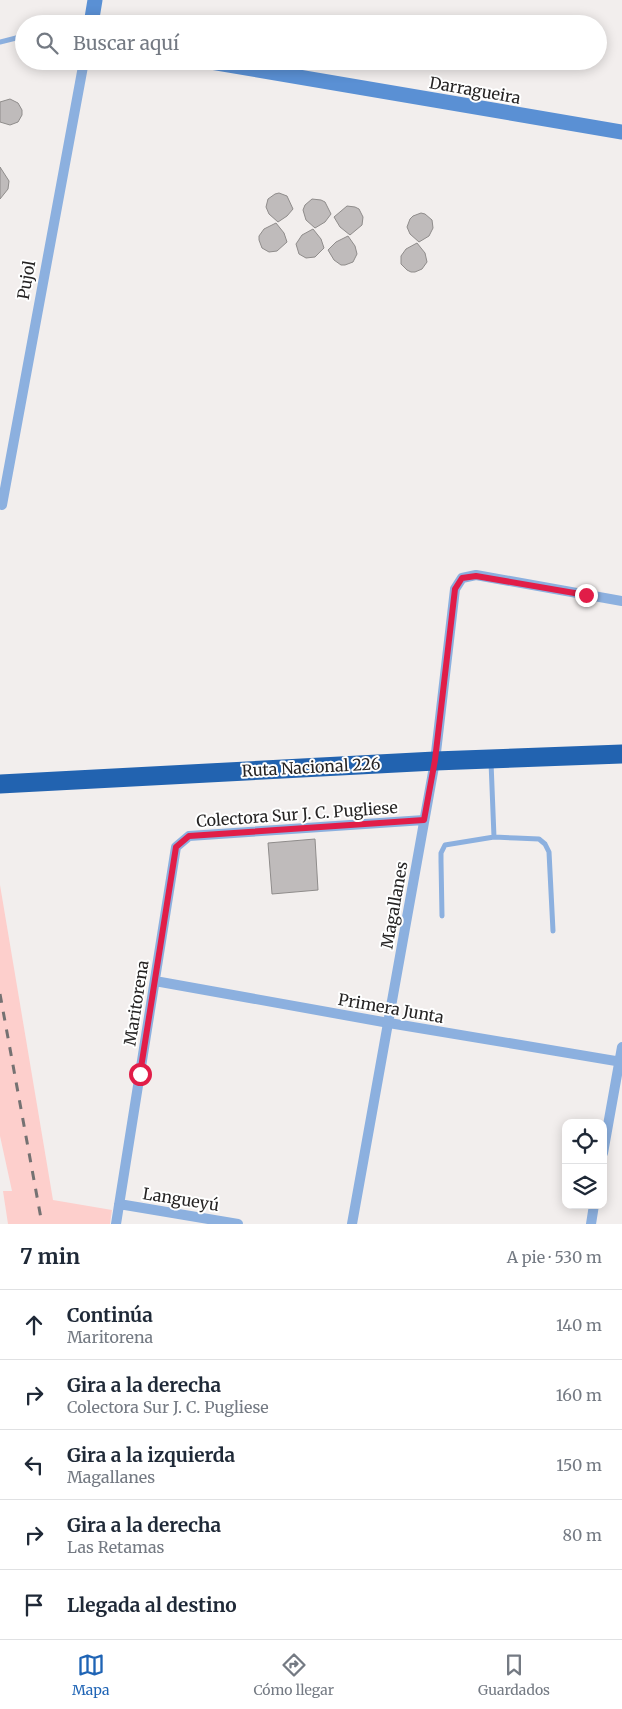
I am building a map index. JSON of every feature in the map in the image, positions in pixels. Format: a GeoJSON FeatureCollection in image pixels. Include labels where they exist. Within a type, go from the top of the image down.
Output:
{"type":"FeatureCollection","features":[{"type":"Feature","properties":{"kind":"highway","name":"Ruta Nacional 226"},"geometry":{"type":"LineString","coordinates":[[0,784],[435,760],[622,754]]}},
{"type":"Feature","properties":{"kind":"street"},"geometry":{"type":"LineString","coordinates":[[92,15],[95,0]]}},
{"type":"Feature","properties":{"kind":"street","name":"Pujol"},"geometry":{"type":"LineString","coordinates":[[2,505],[82,70]]}},
{"type":"Feature","properties":{"kind":"street","name":"Darragueira"},"geometry":{"type":"LineString","coordinates":[[257,70],[622,132]]}},
{"type":"Feature","properties":{"kind":"street","name":"Magallanes"},"geometry":{"type":"LineString","coordinates":[[352,1224],[435,760],[455,589],[462,578],[476,576],[622,601]]}},
{"type":"Feature","properties":{"kind":"street","name":"Colectora Sur J. C. Pugliese"},"geometry":{"type":"LineString","coordinates":[[176,847],[189,836],[424,820]]}},
{"type":"Feature","properties":{"kind":"street","name":"Maritorena"},"geometry":{"type":"LineString","coordinates":[[116,1224],[176,847]]}},
{"type":"Feature","properties":{"kind":"street","name":"Primera Junta"},"geometry":{"type":"LineString","coordinates":[[154,981],[389,1024],[621,1062]]}},
{"type":"Feature","properties":{"kind":"street"},"geometry":{"type":"LineString","coordinates":[[607,1133],[621,1062],[622,1047]]}},
{"type":"Feature","properties":{"kind":"street","name":"Langueyú"},"geometry":{"type":"LineString","coordinates":[[119,1204],[238,1224]]}},
{"type":"Feature","properties":{"kind":"street"},"geometry":{"type":"LineString","coordinates":[[591,1224],[593,1209]]}},
{"type":"Feature","properties":{"kind":"lane"},"geometry":{"type":"LineString","coordinates":[[0,42],[15,38]]}},
{"type":"Feature","properties":{"kind":"lane"},"geometry":{"type":"LineString","coordinates":[[491,759],[494,837]]}},
{"type":"Feature","properties":{"kind":"lane"},"geometry":{"type":"LineString","coordinates":[[442,916],[441,853],[445,845],[494,837],[539,839],[545,844],[549,852],[554,931]]}},
{"type":"Feature","properties":{"kind":"shaded area"},"geometry":{"type":"Polygon","coordinates":[[[0,885],[53,1200],[112,1210],[110,1224],[8,1224],[3,1191],[12,1191],[0,1136],[0,885]]]}},
{"type":"Feature","properties":{"kind":"building"},"geometry":{"type":"Polygon","coordinates":[[[10,99],[18,103],[22,110],[22,115],[18,122],[10,125],[0,122],[0,102],[10,99]]]}},
{"type":"Feature","properties":{"kind":"building"},"geometry":{"type":"Polygon","coordinates":[[[0,167],[9,181],[8,189],[0,199],[0,167]]]}},
{"type":"Feature","properties":{"kind":"building"},"geometry":{"type":"Polygon","coordinates":[[[279,193],[287,196],[293,209],[278,222],[269,214],[266,207],[268,199],[279,193]]]}},
{"type":"Feature","properties":{"kind":"building"},"geometry":{"type":"Polygon","coordinates":[[[312,199],[325,202],[331,214],[325,222],[315,228],[306,220],[303,210],[305,205],[312,199]]]}},
{"type":"Feature","properties":{"kind":"building"},"geometry":{"type":"Polygon","coordinates":[[[347,206],[359,209],[363,217],[362,225],[350,235],[340,227],[334,217],[347,206]]]}},
{"type":"Feature","properties":{"kind":"building"},"geometry":{"type":"Polygon","coordinates":[[[421,213],[432,220],[433,228],[429,236],[419,242],[410,234],[407,227],[413,216],[421,213]]]}},
{"type":"Feature","properties":{"kind":"building"},"geometry":{"type":"Polygon","coordinates":[[[276,223],[284,233],[287,242],[277,251],[269,252],[262,248],[259,236],[264,229],[276,223]]]}},
{"type":"Feature","properties":{"kind":"building"},"geometry":{"type":"Polygon","coordinates":[[[313,229],[321,239],[324,248],[315,257],[306,258],[299,254],[296,244],[302,235],[313,229]]]}},
{"type":"Feature","properties":{"kind":"building"},"geometry":{"type":"Polygon","coordinates":[[[348,236],[355,246],[357,254],[353,262],[341,265],[334,260],[328,250],[336,242],[348,236]]]}},
{"type":"Feature","properties":{"kind":"building"},"geometry":{"type":"Polygon","coordinates":[[[417,243],[425,253],[427,262],[422,269],[411,272],[401,264],[401,256],[406,249],[417,243]]]}},
{"type":"Feature","properties":{"kind":"building"},"geometry":{"type":"Polygon","coordinates":[[[315,839],[318,890],[272,894],[268,843],[315,839]]]}},
{"type":"Feature","properties":{"kind":"railway"},"geometry":{"type":"LineString","coordinates":[[0,994],[42,1224]]}},
{"type":"Feature","properties":{"kind":"route"},"geometry":{"type":"LineString","coordinates":[[140,1074],[176,847],[189,836],[424,820],[435,760],[455,589],[462,578],[476,576],[586,595]]}}]}
